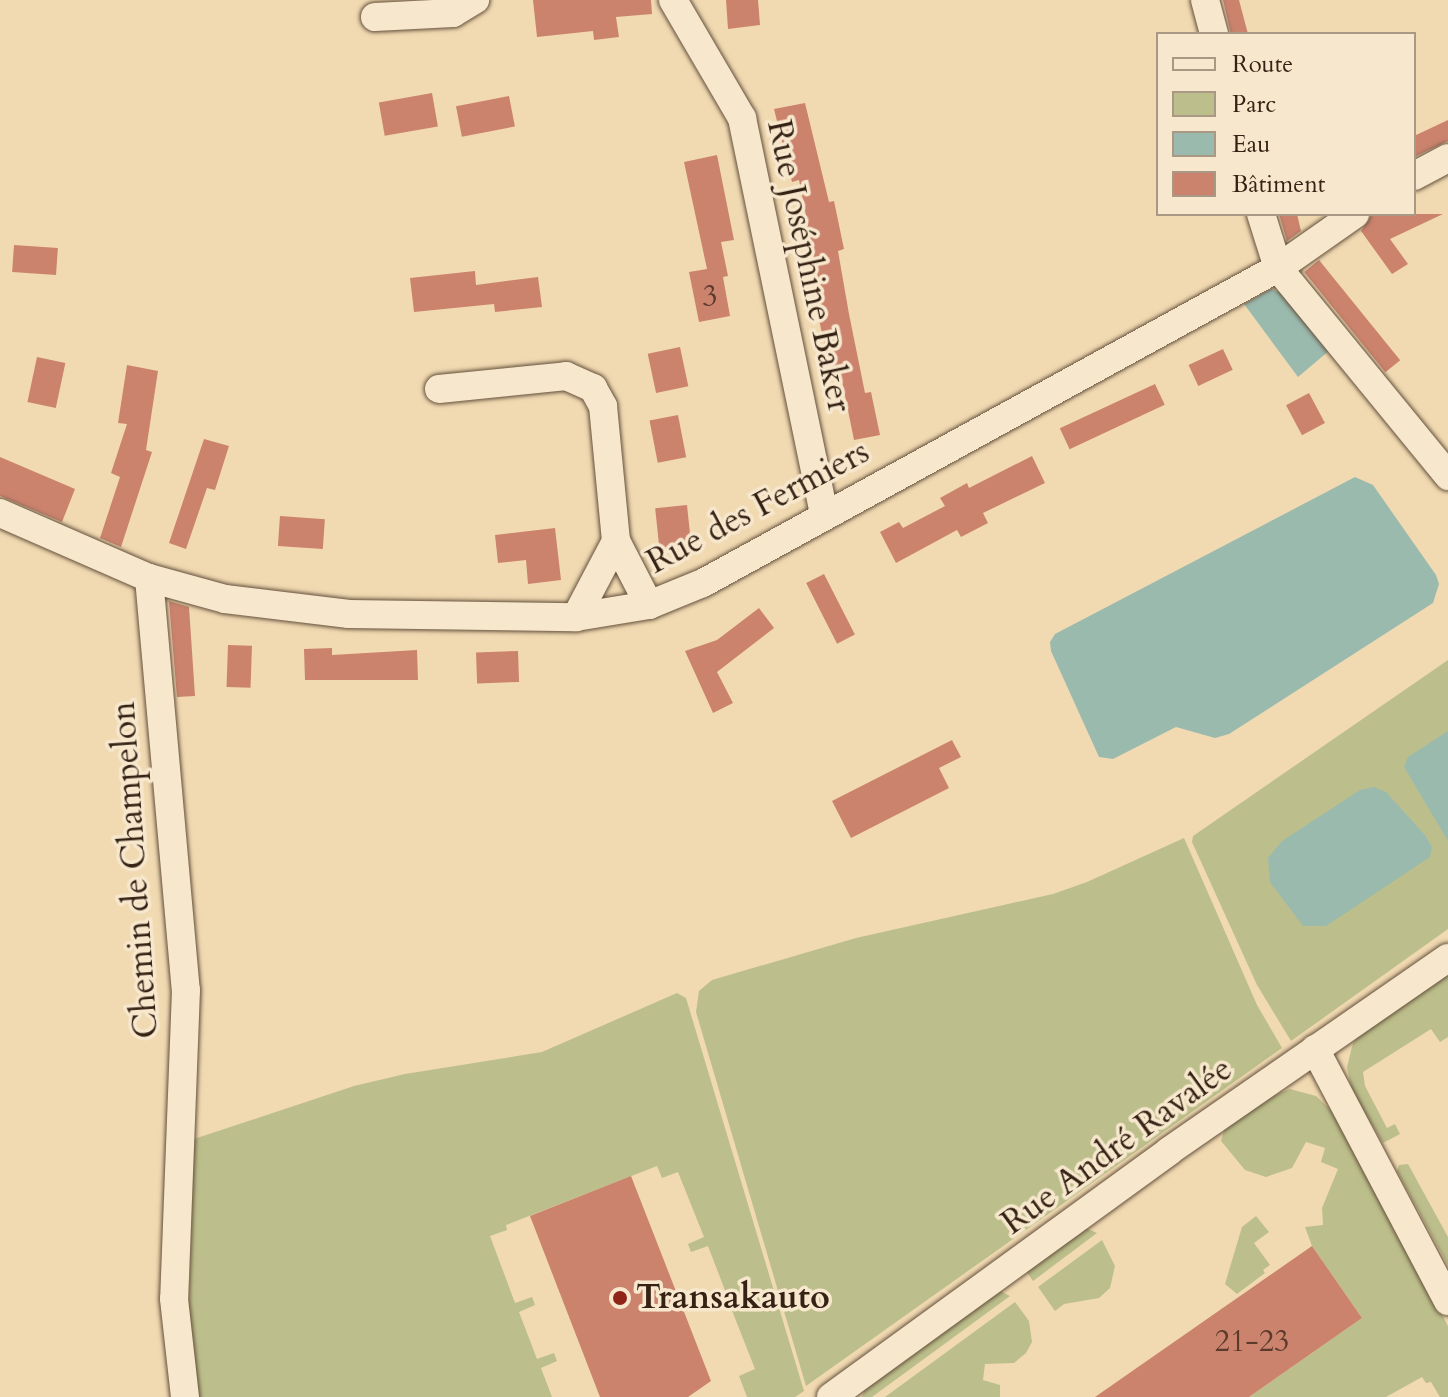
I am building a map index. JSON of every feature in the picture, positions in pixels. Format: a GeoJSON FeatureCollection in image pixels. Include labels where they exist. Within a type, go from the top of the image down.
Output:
{"type":"FeatureCollection","features":[{"type":"Feature","properties":{"kind":"street"},"geometry":{"type":"LineString","coordinates":[[375,17],[453,13],[475,0]]}},
{"type":"Feature","properties":{"kind":"street","name":"Rue Joséphine Baker"},"geometry":{"type":"LineString","coordinates":[[673,0],[742,118],[824,515]]}},
{"type":"Feature","properties":{"kind":"street"},"geometry":{"type":"LineString","coordinates":[[1205,0],[1213,32]]}},
{"type":"Feature","properties":{"kind":"street"},"geometry":{"type":"LineString","coordinates":[[1416,175],[1448,158]]}},
{"type":"Feature","properties":{"kind":"street"},"geometry":{"type":"LineString","coordinates":[[1262,216],[1278,268],[1448,476]]}},
{"type":"Feature","properties":{"kind":"street","name":"Rue des Fermiers"},"geometry":{"type":"LineString","coordinates":[[0,513],[149,578],[225,599],[349,614],[576,617],[649,605],[703,583],[1278,268],[1352,216]]}},
{"type":"Feature","properties":{"kind":"street"},"geometry":{"type":"LineString","coordinates":[[439,389],[566,376],[593,388],[603,406],[616,541],[649,605]]}},
{"type":"Feature","properties":{"kind":"street"},"geometry":{"type":"LineString","coordinates":[[576,617],[604,569],[616,541]]}},
{"type":"Feature","properties":{"kind":"street","name":"Chemin de Champelon"},"geometry":{"type":"LineString","coordinates":[[149,578],[186,990],[174,1299],[185,1397]]}},
{"type":"Feature","properties":{"kind":"street","name":"Rue André Ravalée"},"geometry":{"type":"LineString","coordinates":[[838,1395],[1315,1049],[1448,958]]}},
{"type":"Feature","properties":{"kind":"street"},"geometry":{"type":"LineString","coordinates":[[1315,1049],[1448,1301]]}},
{"type":"Feature","properties":{"kind":"green space"},"geometry":{"type":"Polygon","coordinates":[[[1448,660],[1448,929],[1291,1041],[1257,985],[1192,842],[1193,836],[1448,660]]]}},
{"type":"Feature","properties":{"kind":"green space"},"geometry":{"type":"Polygon","coordinates":[[[1184,838],[1257,1005],[1282,1048],[806,1386],[696,1012],[699,991],[712,980],[856,938],[1053,894],[1184,838]]]}},
{"type":"Feature","properties":{"kind":"green space"},"geometry":{"type":"Polygon","coordinates":[[[1448,973],[1448,1037],[1440,1042],[1431,1029],[1363,1072],[1365,1086],[1387,1128],[1395,1124],[1400,1134],[1383,1143],[1352,1091],[1347,1067],[1353,1043],[1359,1035],[1448,973]]]}},
{"type":"Feature","properties":{"kind":"green space"},"geometry":{"type":"Polygon","coordinates":[[[677,993],[686,998],[804,1391],[795,1397],[747,1397],[739,1376],[755,1369],[729,1303],[713,1309],[709,1300],[726,1293],[708,1246],[691,1252],[688,1244],[704,1237],[678,1172],[662,1178],[657,1166],[506,1225],[507,1230],[490,1236],[515,1303],[532,1297],[535,1305],[519,1312],[537,1359],[554,1353],[557,1361],[541,1368],[552,1397],[195,1397],[189,1308],[194,1139],[354,1086],[405,1074],[542,1052],[677,993]]]}},
{"type":"Feature","properties":{"kind":"green space"},"geometry":{"type":"Polygon","coordinates":[[[1290,1089],[1316,1096],[1338,1117],[1448,1326],[1448,1397],[1440,1397],[1431,1382],[1426,1383],[1422,1377],[1386,1397],[1249,1397],[1362,1318],[1312,1246],[1305,1227],[1323,1225],[1322,1208],[1338,1169],[1321,1162],[1325,1148],[1306,1142],[1292,1168],[1266,1177],[1245,1170],[1221,1141],[1225,1127],[1273,1096],[1290,1089]]]}},
{"type":"Feature","properties":{"kind":"green space"},"geometry":{"type":"Polygon","coordinates":[[[1408,1164],[1448,1237],[1448,1265],[1397,1171],[1399,1165],[1408,1164]]]}},
{"type":"Feature","properties":{"kind":"green space"},"geometry":{"type":"Polygon","coordinates":[[[1256,1216],[1269,1232],[1254,1243],[1270,1265],[1263,1270],[1265,1273],[1237,1294],[1225,1284],[1242,1227],[1256,1216]]]}},
{"type":"Feature","properties":{"kind":"green space"},"geometry":{"type":"Polygon","coordinates":[[[1086,1228],[1097,1233],[1033,1281],[1024,1268],[1086,1228]]]}},
{"type":"Feature","properties":{"kind":"green space"},"geometry":{"type":"Polygon","coordinates":[[[1102,1240],[1115,1266],[1110,1288],[1099,1298],[1064,1304],[1055,1311],[1038,1287],[1102,1240]]]}},
{"type":"Feature","properties":{"kind":"green space"},"geometry":{"type":"Polygon","coordinates":[[[998,1290],[1010,1296],[872,1397],[862,1397],[866,1386],[998,1290]]]}},
{"type":"Feature","properties":{"kind":"green space"},"geometry":{"type":"Polygon","coordinates":[[[1015,1302],[1029,1321],[1032,1342],[1026,1353],[1014,1363],[985,1364],[983,1380],[1000,1385],[1000,1397],[885,1397],[1015,1302]]]}},
{"type":"Feature","properties":{"kind":"water"},"geometry":{"type":"Polygon","coordinates":[[[1271,289],[1285,294],[1330,350],[1298,377],[1244,304],[1271,289]]]}},
{"type":"Feature","properties":{"kind":"water"},"geometry":{"type":"Polygon","coordinates":[[[1355,477],[1373,485],[1436,575],[1439,584],[1433,603],[1229,734],[1215,738],[1176,727],[1113,759],[1099,757],[1051,651],[1050,642],[1055,634],[1355,477]]]}},
{"type":"Feature","properties":{"kind":"water"},"geometry":{"type":"Polygon","coordinates":[[[1448,731],[1448,841],[1404,767],[1408,757],[1448,731]]]}},
{"type":"Feature","properties":{"kind":"water"},"geometry":{"type":"Polygon","coordinates":[[[1374,787],[1386,792],[1425,835],[1432,847],[1430,857],[1326,926],[1303,926],[1270,882],[1268,858],[1282,841],[1360,790],[1374,787]]]}},
{"type":"Feature","properties":{"kind":"building"},"geometry":{"type":"Polygon","coordinates":[[[533,0],[651,0],[652,14],[616,17],[619,37],[594,40],[593,31],[537,37],[533,0]]]}},
{"type":"Feature","properties":{"kind":"building"},"geometry":{"type":"Polygon","coordinates":[[[726,0],[758,0],[760,25],[728,29],[726,0]]]}},
{"type":"Feature","properties":{"kind":"building"},"geometry":{"type":"Polygon","coordinates":[[[1223,0],[1239,0],[1247,32],[1231,32],[1223,0]]]}},
{"type":"Feature","properties":{"kind":"building"},"geometry":{"type":"Polygon","coordinates":[[[432,93],[438,126],[385,136],[379,102],[432,93]]]}},
{"type":"Feature","properties":{"kind":"building"},"geometry":{"type":"Polygon","coordinates":[[[509,96],[515,126],[462,137],[456,106],[509,96]]]}},
{"type":"Feature","properties":{"kind":"building"},"geometry":{"type":"Polygon","coordinates":[[[805,103],[829,202],[834,201],[844,249],[838,251],[849,314],[865,393],[871,392],[880,435],[854,440],[841,376],[832,377],[819,320],[813,287],[819,286],[812,247],[808,248],[804,227],[808,226],[799,180],[792,182],[774,109],[805,103]]]}},
{"type":"Feature","properties":{"kind":"building"},"geometry":{"type":"Polygon","coordinates":[[[1448,120],[1448,141],[1416,156],[1416,135],[1448,120]]]}},
{"type":"Feature","properties":{"kind":"building"},"geometry":{"type":"Polygon","coordinates":[[[717,155],[734,240],[721,242],[728,276],[723,277],[730,316],[699,322],[689,272],[707,269],[684,162],[717,155]]]}},
{"type":"Feature","properties":{"kind":"building"},"geometry":{"type":"Polygon","coordinates":[[[1443,214],[1390,239],[1408,264],[1392,274],[1361,231],[1371,216],[1443,214]]]}},
{"type":"Feature","properties":{"kind":"building"},"geometry":{"type":"Polygon","coordinates":[[[1280,216],[1297,216],[1301,231],[1287,241],[1280,216]]]}},
{"type":"Feature","properties":{"kind":"building"},"geometry":{"type":"Polygon","coordinates":[[[14,245],[58,248],[56,275],[12,272],[14,245]]]}},
{"type":"Feature","properties":{"kind":"building"},"geometry":{"type":"Polygon","coordinates":[[[1319,260],[1400,360],[1385,372],[1304,272],[1319,260]]]}},
{"type":"Feature","properties":{"kind":"building"},"geometry":{"type":"Polygon","coordinates":[[[475,271],[476,285],[538,277],[542,307],[495,312],[494,304],[414,312],[410,278],[475,271]]]}},
{"type":"Feature","properties":{"kind":"building"},"geometry":{"type":"Polygon","coordinates":[[[680,347],[688,386],[656,393],[648,354],[680,347]]]}},
{"type":"Feature","properties":{"kind":"building"},"geometry":{"type":"Polygon","coordinates":[[[1223,349],[1233,370],[1198,386],[1189,365],[1223,349]]]}},
{"type":"Feature","properties":{"kind":"building"},"geometry":{"type":"Polygon","coordinates":[[[37,357],[65,363],[56,408],[27,402],[37,357]]]}},
{"type":"Feature","properties":{"kind":"building"},"geometry":{"type":"Polygon","coordinates":[[[127,365],[158,371],[146,450],[152,452],[121,547],[100,538],[120,477],[111,473],[127,424],[118,423],[127,365]]]}},
{"type":"Feature","properties":{"kind":"building"},"geometry":{"type":"Polygon","coordinates":[[[1155,384],[1165,405],[1070,449],[1060,428],[1155,384]]]}},
{"type":"Feature","properties":{"kind":"building"},"geometry":{"type":"Polygon","coordinates":[[[1309,393],[1325,423],[1302,435],[1286,405],[1309,393]]]}},
{"type":"Feature","properties":{"kind":"building"},"geometry":{"type":"Polygon","coordinates":[[[678,415],[686,457],[658,463],[650,421],[678,415]]]}},
{"type":"Feature","properties":{"kind":"building"},"geometry":{"type":"Polygon","coordinates":[[[204,439],[229,446],[215,490],[207,488],[186,549],[169,543],[204,439]]]}},
{"type":"Feature","properties":{"kind":"building"},"geometry":{"type":"Polygon","coordinates":[[[1032,456],[1045,483],[983,513],[988,523],[961,537],[957,530],[896,563],[880,532],[899,522],[903,528],[945,506],[940,498],[967,483],[969,488],[1032,456]]]}},
{"type":"Feature","properties":{"kind":"building"},"geometry":{"type":"Polygon","coordinates":[[[0,457],[75,489],[62,522],[0,496],[0,457]]]}},
{"type":"Feature","properties":{"kind":"building"},"geometry":{"type":"Polygon","coordinates":[[[687,505],[692,549],[660,552],[655,508],[687,505]]]}},
{"type":"Feature","properties":{"kind":"building"},"geometry":{"type":"Polygon","coordinates":[[[280,516],[325,519],[323,549],[278,546],[280,516]]]}},
{"type":"Feature","properties":{"kind":"building"},"geometry":{"type":"Polygon","coordinates":[[[555,528],[561,580],[528,584],[526,560],[498,563],[495,535],[555,528]]]}},
{"type":"Feature","properties":{"kind":"building"},"geometry":{"type":"Polygon","coordinates":[[[824,574],[855,635],[837,644],[806,583],[824,574]]]}},
{"type":"Feature","properties":{"kind":"building"},"geometry":{"type":"Polygon","coordinates":[[[169,601],[189,607],[195,696],[177,697],[169,601]]]}},
{"type":"Feature","properties":{"kind":"building"},"geometry":{"type":"Polygon","coordinates":[[[759,608],[774,628],[717,672],[733,703],[713,713],[685,651],[717,640],[759,608]]]}},
{"type":"Feature","properties":{"kind":"building"},"geometry":{"type":"Polygon","coordinates":[[[228,645],[252,646],[251,688],[227,687],[228,645]]]}},
{"type":"Feature","properties":{"kind":"building"},"geometry":{"type":"Polygon","coordinates":[[[332,648],[332,655],[417,650],[418,680],[305,680],[304,649],[332,648]]]}},
{"type":"Feature","properties":{"kind":"building"},"geometry":{"type":"Polygon","coordinates":[[[518,651],[519,682],[477,683],[476,652],[518,651]]]}},
{"type":"Feature","properties":{"kind":"building"},"geometry":{"type":"Polygon","coordinates":[[[952,740],[961,757],[939,768],[949,788],[851,838],[832,801],[952,740]]]}},
{"type":"Feature","properties":{"kind":"building","name":"Transakauto"},"geometry":{"type":"Polygon","coordinates":[[[631,1176],[711,1381],[688,1397],[600,1397],[530,1216],[631,1176]]]}},
{"type":"Feature","properties":{"kind":"building"},"geometry":{"type":"Polygon","coordinates":[[[1312,1246],[1362,1318],[1249,1397],[1095,1397],[1312,1246]]]}},
{"type":"Feature","properties":{"kind":"place","name":"Transakauto"},"geometry":{"type":"Point","coordinates":[620,1298]}}]}
